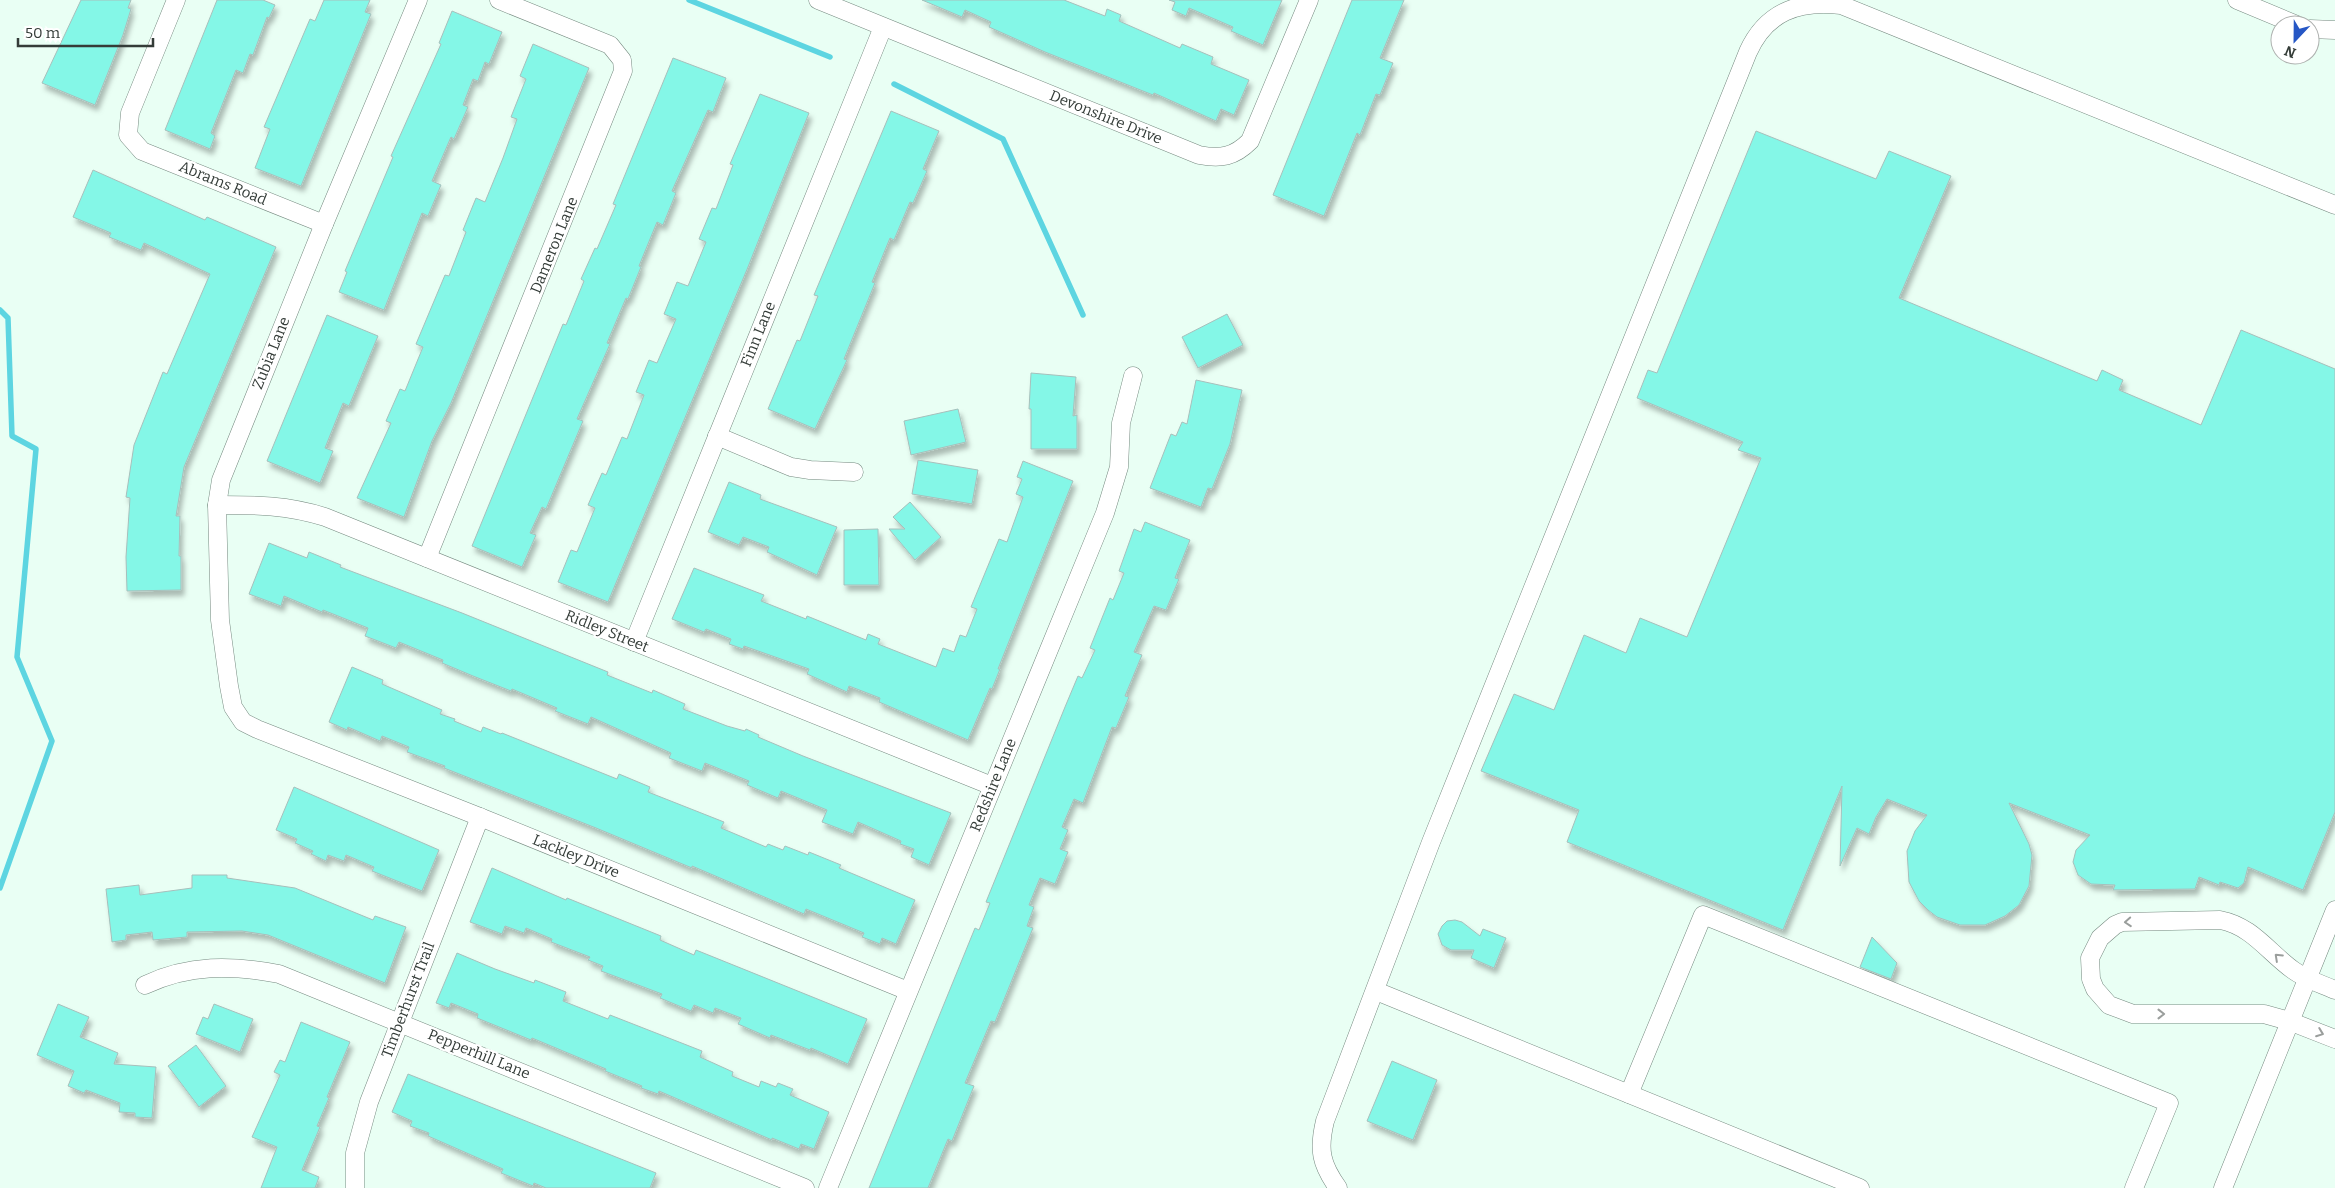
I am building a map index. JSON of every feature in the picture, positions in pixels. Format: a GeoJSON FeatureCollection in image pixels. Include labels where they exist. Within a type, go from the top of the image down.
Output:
{"type":"FeatureCollection","features":[{"type":"Feature","properties":{"kind":"street","name":"Abrams Road"},"geometry":{"type":"LineString","coordinates":[[176,0],[130,113],[128,135],[142,151],[324,224]]}},
{"type":"Feature","properties":{"kind":"street","name":"Zubia Lane"},"geometry":{"type":"LineString","coordinates":[[243,722],[233,707],[220,620],[218,492],[227,460],[418,0]]}},
{"type":"Feature","properties":{"kind":"street","name":"Dameron Lane"},"geometry":{"type":"LineString","coordinates":[[427,558],[623,71],[622,60],[610,45],[499,0]]}},
{"type":"Feature","properties":{"kind":"street","name":"Devonshire Drive"},"geometry":{"type":"LineString","coordinates":[[818,0],[1199,155],[1216,158],[1229,156],[1241,151],[1250,141],[1310,0]]}},
{"type":"Feature","properties":{"kind":"street"},"geometry":{"type":"LineString","coordinates":[[1338,1188],[1323,1163],[1320,1148],[1325,1121],[1431,842],[1745,61],[1759,31],[1774,15],[1803,1],[1826,0],[1841,5],[2335,204]]}},
{"type":"Feature","properties":{"kind":"street"},"geometry":{"type":"LineString","coordinates":[[2237,0],[2274,15]]}},
{"type":"Feature","properties":{"kind":"street","name":"Finn Lane"},"geometry":{"type":"LineString","coordinates":[[634,642],[883,27]]}},
{"type":"Feature","properties":{"kind":"street"},"geometry":{"type":"LineString","coordinates":[[2320,29],[2335,30]]}},
{"type":"Feature","properties":{"kind":"street","name":"Redshire Lane"},"geometry":{"type":"LineString","coordinates":[[828,1188],[1105,513],[1119,467],[1121,423],[1133,376]]}},
{"type":"Feature","properties":{"kind":"street"},"geometry":{"type":"LineString","coordinates":[[717,436],[791,467],[854,472]]}},
{"type":"Feature","properties":{"kind":"street","name":"Ridley Street"},"geometry":{"type":"LineString","coordinates":[[217,505],[274,506],[298,509],[427,558],[992,786]]}},
{"type":"Feature","properties":{"kind":"street","name":"Lackley Drive"},"geometry":{"type":"LineString","coordinates":[[243,722],[908,991]]}},
{"type":"Feature","properties":{"kind":"street","name":"Timberhurst Trail"},"geometry":{"type":"LineString","coordinates":[[355,1188],[355,1153],[361,1125],[480,817]]}},
{"type":"Feature","properties":{"kind":"street"},"geometry":{"type":"LineString","coordinates":[[2223,1188],[2335,910]]}},
{"type":"Feature","properties":{"kind":"street"},"geometry":{"type":"LineString","coordinates":[[1629,1094],[1702,915],[2169,1103],[2134,1188]]}},
{"type":"Feature","properties":{"kind":"street"},"geometry":{"type":"LineString","coordinates":[[2335,990],[2308,978],[2283,962],[2253,934],[2234,923],[2220,920],[2122,922],[2115,925],[2100,938],[2090,958],[2091,979],[2095,989],[2109,1005],[2119,1010],[2148,1014],[2254,1014],[2289,1021],[2335,1038]]}},
{"type":"Feature","properties":{"kind":"street","name":"Pepperhill Lane"},"geometry":{"type":"LineString","coordinates":[[144,985],[166,975],[187,969],[230,966],[279,974],[805,1188]]}},
{"type":"Feature","properties":{"kind":"street"},"geometry":{"type":"LineString","coordinates":[[1376,990],[1860,1188]]}},
{"type":"Feature","properties":{"kind":"building"},"geometry":{"type":"Polygon","coordinates":[[[81,0],[131,0],[128,8],[131,9],[123,35],[95,105],[42,83],[81,0]]]}},
{"type":"Feature","properties":{"kind":"building"},"geometry":{"type":"Polygon","coordinates":[[[217,0],[263,0],[275,5],[269,18],[267,17],[253,55],[250,54],[243,73],[236,70],[211,133],[215,136],[210,149],[165,130],[217,0]]]}},
{"type":"Feature","properties":{"kind":"building"},"geometry":{"type":"Polygon","coordinates":[[[324,0],[370,0],[365,12],[371,14],[301,186],[255,168],[270,129],[264,127],[310,19],[315,21],[324,0]]]}},
{"type":"Feature","properties":{"kind":"building"},"geometry":{"type":"Polygon","coordinates":[[[922,0],[1064,0],[1105,16],[1107,9],[1121,15],[1119,21],[1180,48],[1182,44],[1213,57],[1211,64],[1249,80],[1234,115],[1221,109],[1216,121],[1154,93],[1153,95],[1045,52],[989,27],[991,22],[965,10],[962,17],[922,0]]]}},
{"type":"Feature","properties":{"kind":"building"},"geometry":{"type":"Polygon","coordinates":[[[1169,0],[1282,0],[1263,45],[1231,31],[1233,27],[1189,8],[1186,16],[1172,10],[1175,2],[1169,0]]]}},
{"type":"Feature","properties":{"kind":"building"},"geometry":{"type":"Polygon","coordinates":[[[1352,0],[1404,0],[1380,58],[1393,63],[1380,95],[1376,94],[1360,135],[1357,133],[1324,216],[1273,195],[1352,0]]]}},
{"type":"Feature","properties":{"kind":"building"},"geometry":{"type":"Polygon","coordinates":[[[452,11],[502,32],[489,64],[485,62],[478,81],[473,79],[463,105],[468,107],[454,139],[451,137],[432,181],[441,185],[428,216],[422,213],[384,310],[339,292],[347,272],[345,271],[393,157],[391,156],[441,44],[439,43],[452,11]]]}},
{"type":"Feature","properties":{"kind":"building"},"geometry":{"type":"Polygon","coordinates":[[[533,44],[589,68],[451,403],[432,441],[404,517],[357,498],[391,423],[386,421],[400,389],[405,391],[423,347],[416,344],[445,275],[449,276],[466,232],[463,230],[476,198],[485,202],[503,158],[517,119],[511,117],[526,79],[520,76],[533,44]]]}},
{"type":"Feature","properties":{"kind":"building"},"geometry":{"type":"Polygon","coordinates":[[[673,58],[726,78],[713,112],[708,110],[672,191],[676,193],[663,225],[657,222],[628,299],[626,298],[607,343],[610,344],[577,419],[583,421],[546,509],[542,507],[530,533],[536,535],[522,567],[472,546],[563,324],[566,325],[584,281],[581,279],[595,248],[597,249],[616,205],[613,204],[673,58]]]}},
{"type":"Feature","properties":{"kind":"building"},"geometry":{"type":"Polygon","coordinates":[[[760,94],[809,113],[748,267],[608,602],[558,582],[571,550],[577,552],[595,508],[588,505],[602,473],[606,475],[622,437],[627,439],[644,395],[636,392],[649,360],[657,363],[676,319],[664,314],[677,282],[688,286],[706,242],[699,239],[712,208],[716,209],[733,165],[730,164],[760,94]]]}},
{"type":"Feature","properties":{"kind":"building"},"geometry":{"type":"Polygon","coordinates":[[[891,111],[939,131],[923,169],[927,171],[913,203],[910,202],[894,240],[890,238],[872,282],[875,283],[844,359],[847,360],[815,429],[768,409],[797,340],[800,341],[818,296],[814,295],[891,111]]]}},
{"type":"Feature","properties":{"kind":"building"},"geometry":{"type":"Polygon","coordinates":[[[1756,131],[1876,179],[1889,151],[1951,176],[1899,298],[2097,381],[2102,370],[2123,380],[2119,390],[2201,425],[2241,330],[2335,369],[2335,812],[2303,890],[2248,867],[2244,883],[2238,888],[2220,882],[2219,885],[2199,877],[2195,889],[2113,890],[2115,885],[2091,884],[2078,875],[2073,862],[2076,850],[2090,835],[2009,803],[2029,844],[2032,855],[2029,886],[2019,905],[2005,916],[1985,925],[1960,925],[1937,917],[1928,910],[1919,901],[1909,882],[1907,851],[1915,831],[1927,815],[1887,799],[1876,817],[1869,834],[1857,828],[1840,866],[1842,786],[1783,930],[1567,842],[1579,810],[1481,771],[1514,694],[1554,710],[1584,635],[1626,653],[1640,618],[1687,637],[1761,458],[1738,450],[1743,442],[1637,398],[1648,370],[1657,373],[1756,131]]]}},
{"type":"Feature","properties":{"kind":"building"},"geometry":{"type":"Polygon","coordinates":[[[93,170],[205,220],[207,217],[276,247],[184,467],[176,516],[180,516],[179,556],[181,556],[181,590],[127,591],[126,557],[130,498],[126,497],[134,445],[163,372],[167,374],[210,274],[144,243],[141,250],[109,237],[111,233],[73,217],[93,170]]]}},
{"type":"Feature","properties":{"kind":"building"},"geometry":{"type":"Polygon","coordinates":[[[1227,314],[1243,345],[1198,368],[1182,337],[1227,314]]]}},
{"type":"Feature","properties":{"kind":"building"},"geometry":{"type":"Polygon","coordinates":[[[327,315],[378,336],[349,406],[343,403],[325,448],[333,451],[320,483],[267,461],[327,315]]]}},
{"type":"Feature","properties":{"kind":"building"},"geometry":{"type":"Polygon","coordinates":[[[1031,373],[1076,377],[1073,416],[1077,415],[1077,449],[1031,449],[1031,409],[1029,409],[1031,373]]]}},
{"type":"Feature","properties":{"kind":"building"},"geometry":{"type":"Polygon","coordinates":[[[1196,380],[1242,390],[1230,444],[1212,489],[1208,488],[1201,507],[1150,488],[1171,434],[1176,436],[1182,422],[1187,424],[1196,380]]]}},
{"type":"Feature","properties":{"kind":"building"},"geometry":{"type":"Polygon","coordinates":[[[958,409],[966,442],[911,455],[904,421],[958,409]]]}},
{"type":"Feature","properties":{"kind":"building"},"geometry":{"type":"Polygon","coordinates":[[[918,460],[978,470],[972,504],[912,494],[918,460]]]}},
{"type":"Feature","properties":{"kind":"building"},"geometry":{"type":"Polygon","coordinates":[[[1023,461],[1073,481],[998,669],[1000,669],[992,689],[990,688],[968,740],[879,702],[880,698],[849,686],[847,692],[807,674],[809,669],[744,646],[743,649],[729,644],[731,639],[706,629],[704,632],[672,619],[694,568],[764,595],[761,601],[806,619],[807,616],[866,640],[868,634],[880,639],[878,644],[936,667],[943,648],[954,652],[960,635],[966,637],[977,609],[971,607],[999,539],[1007,542],[1023,497],[1016,494],[1022,479],[1017,477],[1023,461]]]}},
{"type":"Feature","properties":{"kind":"building"},"geometry":{"type":"Polygon","coordinates":[[[729,482],[761,495],[760,499],[837,527],[817,575],[767,552],[769,547],[743,537],[739,545],[708,532],[729,482]]]}},
{"type":"Feature","properties":{"kind":"building"},"geometry":{"type":"Polygon","coordinates":[[[910,502],[941,537],[915,560],[889,529],[905,529],[893,517],[910,502]]]}},
{"type":"Feature","properties":{"kind":"building"},"geometry":{"type":"Polygon","coordinates":[[[1145,522],[1190,540],[1175,578],[1179,579],[1166,610],[1154,606],[1134,652],[1142,655],[1125,696],[1129,697],[1116,728],[1112,727],[1083,803],[1074,799],[1062,827],[1068,830],[1060,849],[1068,852],[1055,884],[1040,878],[1029,905],[1034,907],[1027,926],[1033,928],[995,1022],[991,1021],[965,1083],[974,1086],[952,1141],[948,1139],[928,1188],[869,1188],[975,928],[979,930],[990,903],[986,902],[1078,676],[1082,678],[1095,650],[1090,648],[1110,598],[1113,600],[1124,573],[1119,571],[1134,529],[1141,532],[1145,522]]]}},
{"type":"Feature","properties":{"kind":"building"},"geometry":{"type":"Polygon","coordinates":[[[878,529],[879,585],[844,585],[844,530],[878,529]]]}},
{"type":"Feature","properties":{"kind":"building"},"geometry":{"type":"Polygon","coordinates":[[[269,543],[307,558],[309,552],[341,565],[340,567],[462,613],[608,672],[607,675],[652,693],[653,690],[685,704],[683,709],[727,726],[745,731],[746,729],[759,735],[758,737],[803,756],[951,813],[929,865],[911,857],[914,849],[900,844],[901,841],[858,822],[853,834],[822,822],[827,810],[781,791],[778,798],[747,785],[749,781],[705,763],[702,771],[669,758],[671,753],[591,717],[588,724],[555,711],[557,708],[512,689],[511,691],[473,676],[442,663],[443,660],[399,642],[396,648],[365,636],[368,628],[323,610],[322,612],[284,596],[281,606],[249,594],[269,543]]]}},
{"type":"Feature","properties":{"kind":"building"},"geometry":{"type":"Polygon","coordinates":[[[352,667],[383,680],[382,684],[442,710],[440,714],[455,719],[454,721],[481,732],[483,727],[502,733],[617,779],[619,774],[650,787],[648,792],[724,822],[721,828],[766,847],[768,844],[783,850],[785,846],[808,855],[809,852],[841,865],[839,868],[915,900],[896,944],[882,938],[880,944],[862,937],[864,933],[806,909],[804,914],[692,866],[692,868],[444,768],[445,766],[407,752],[409,747],[382,736],[380,741],[348,727],[347,730],[329,722],[352,667]]]}},
{"type":"Feature","properties":{"kind":"building"},"geometry":{"type":"Polygon","coordinates":[[[294,787],[439,850],[422,891],[372,871],[374,867],[346,855],[344,861],[328,855],[326,861],[311,854],[313,851],[295,843],[297,839],[276,830],[294,787]]]}},
{"type":"Feature","properties":{"kind":"building"},"geometry":{"type":"Polygon","coordinates":[[[492,868],[566,900],[567,898],[661,936],[660,940],[694,955],[696,950],[867,1019],[848,1064],[811,1048],[810,1050],[771,1035],[770,1038],[738,1024],[741,1018],[715,1008],[713,1013],[694,1005],[691,1011],[660,998],[662,994],[601,971],[603,966],[588,960],[590,957],[551,942],[552,939],[526,928],[524,933],[505,926],[502,934],[470,922],[492,868]]]}},
{"type":"Feature","properties":{"kind":"building"},"geometry":{"type":"Polygon","coordinates":[[[192,875],[227,875],[227,878],[295,888],[373,920],[375,916],[406,927],[385,983],[268,935],[242,931],[187,932],[187,937],[153,940],[152,932],[126,935],[126,940],[112,942],[106,889],[139,885],[140,895],[192,888],[192,875]]]}},
{"type":"Feature","properties":{"kind":"building"},"geometry":{"type":"Polygon","coordinates":[[[1455,920],[1462,922],[1480,936],[1483,929],[1506,938],[1494,968],[1471,958],[1474,950],[1451,950],[1442,945],[1438,934],[1442,926],[1447,921],[1455,920]]]}},
{"type":"Feature","properties":{"kind":"building"},"geometry":{"type":"Polygon","coordinates":[[[1872,937],[1897,963],[1891,979],[1860,967],[1872,937]]]}},
{"type":"Feature","properties":{"kind":"building"},"geometry":{"type":"Polygon","coordinates":[[[457,953],[534,983],[535,980],[566,992],[563,1001],[608,1019],[610,1015],[702,1051],[700,1057],[733,1072],[732,1076],[759,1087],[761,1081],[776,1087],[778,1083],[793,1089],[790,1095],[829,1112],[814,1149],[801,1144],[799,1149],[772,1138],[772,1140],[659,1091],[658,1094],[641,1088],[642,1086],[605,1071],[606,1069],[532,1038],[531,1040],[477,1018],[478,1014],[451,1003],[449,1008],[436,1003],[457,953]]]}},
{"type":"Feature","properties":{"kind":"building"},"geometry":{"type":"Polygon","coordinates":[[[58,1004],[89,1017],[80,1037],[118,1053],[114,1064],[156,1067],[152,1118],[135,1117],[135,1113],[119,1112],[120,1103],[86,1090],[84,1093],[68,1086],[74,1071],[37,1055],[58,1004]]]}},
{"type":"Feature","properties":{"kind":"building"},"geometry":{"type":"Polygon","coordinates":[[[214,1004],[253,1019],[240,1052],[196,1034],[203,1017],[208,1019],[214,1004]]]}},
{"type":"Feature","properties":{"kind":"building"},"geometry":{"type":"Polygon","coordinates":[[[301,1022],[350,1042],[327,1097],[329,1098],[317,1126],[320,1127],[302,1170],[319,1177],[315,1188],[261,1188],[277,1147],[252,1137],[280,1075],[274,1072],[280,1060],[285,1062],[301,1022]]]}},
{"type":"Feature","properties":{"kind":"building"},"geometry":{"type":"Polygon","coordinates":[[[196,1045],[226,1086],[199,1107],[168,1066],[196,1045]]]}},
{"type":"Feature","properties":{"kind":"building"},"geometry":{"type":"Polygon","coordinates":[[[1392,1061],[1437,1080],[1413,1140],[1367,1121],[1392,1061]]]}},
{"type":"Feature","properties":{"kind":"building"},"geometry":{"type":"Polygon","coordinates":[[[408,1074],[656,1173],[650,1188],[546,1188],[534,1183],[533,1186],[501,1173],[503,1169],[428,1136],[429,1133],[410,1126],[412,1121],[392,1112],[408,1074]]]}},
{"type":"Feature","properties":{"kind":"waterway"},"geometry":{"type":"LineString","coordinates":[[689,0],[830,57]]}},
{"type":"Feature","properties":{"kind":"waterway"},"geometry":{"type":"LineString","coordinates":[[894,84],[1003,139],[1083,315]]}},
{"type":"Feature","properties":{"kind":"waterway"},"geometry":{"type":"LineString","coordinates":[[0,310],[8,318],[12,436],[36,449],[17,657],[52,741],[0,888]]}}]}
